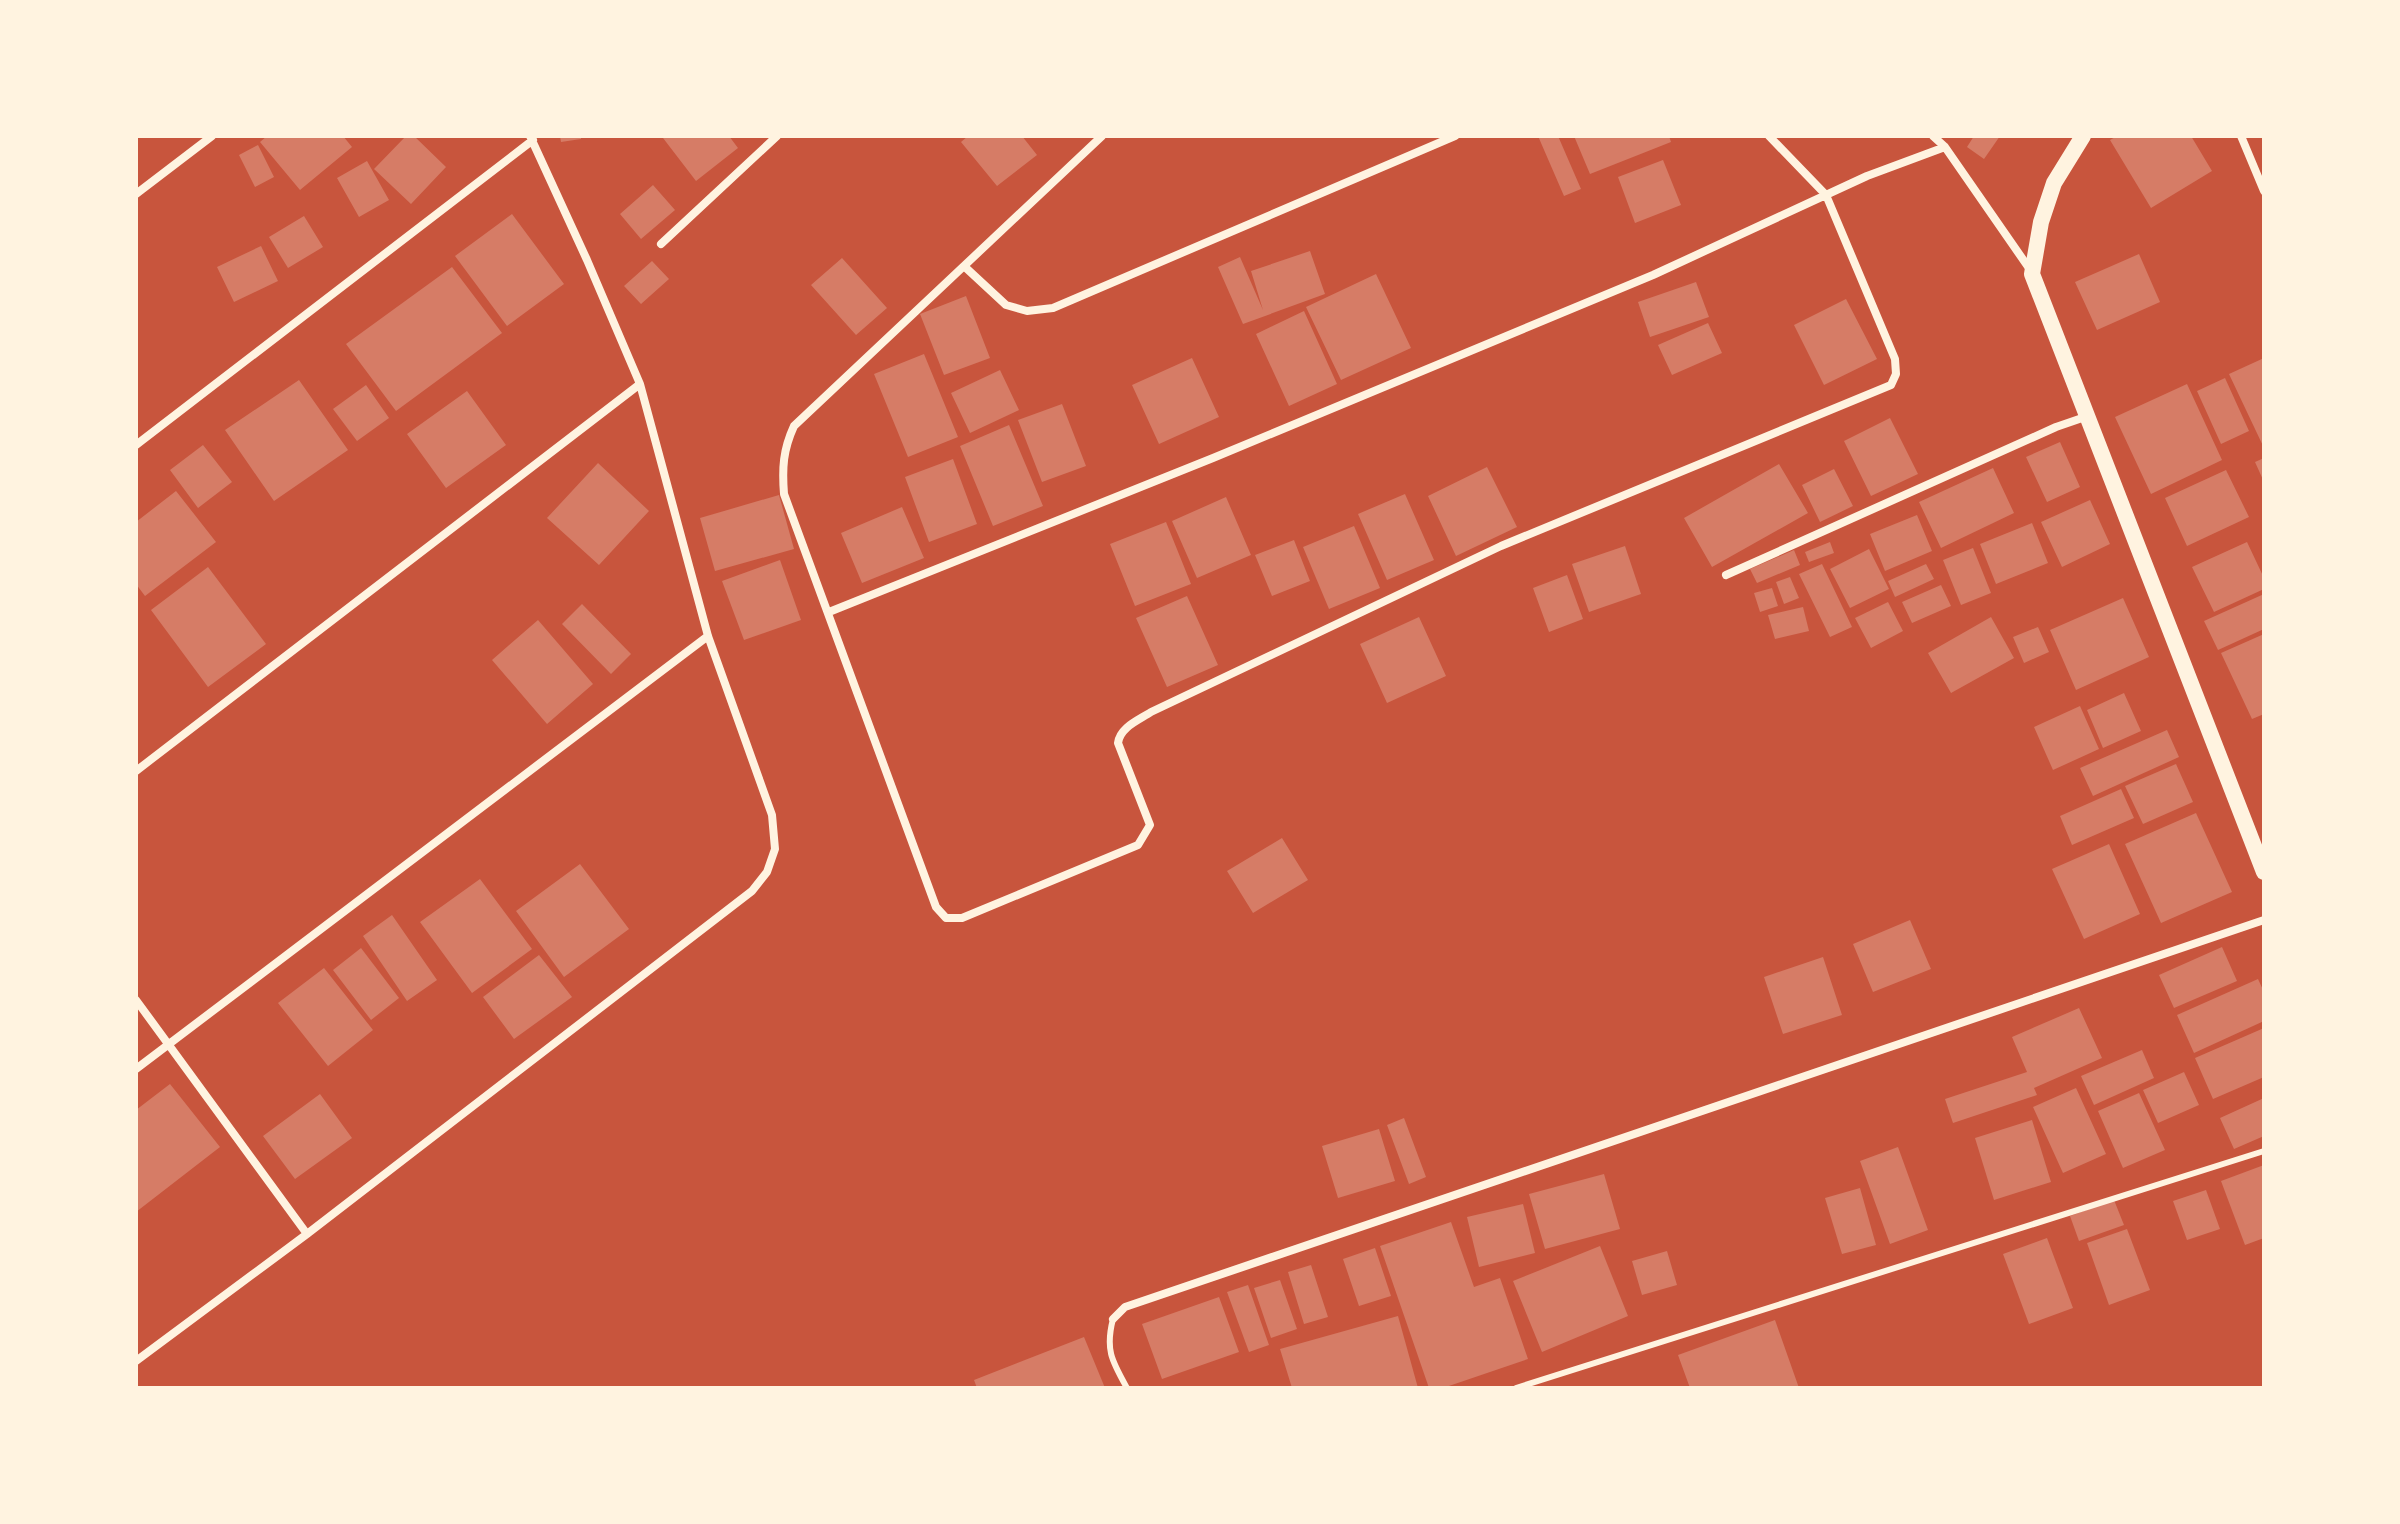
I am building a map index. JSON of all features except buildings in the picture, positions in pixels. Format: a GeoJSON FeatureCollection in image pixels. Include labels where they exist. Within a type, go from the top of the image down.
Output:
{"type":"FeatureCollection","features":[{"type":"Feature","properties":{"kind":"main road"},"geometry":{"type":"LineString","coordinates":[[2083,136],[2054,183],[2041,222],[2032,274],[2264,872]]}},
{"type":"Feature","properties":{"kind":"street"},"geometry":{"type":"LineString","coordinates":[[136,194],[212,136]]}},
{"type":"Feature","properties":{"kind":"street"},"geometry":{"type":"LineString","coordinates":[[661,244],[777,136]]}},
{"type":"Feature","properties":{"kind":"street"},"geometry":{"type":"LineString","coordinates":[[1102,136],[794,426],[786,444],[782,468],[784,494],[936,907],[946,918],[962,918],[1138,845],[1150,825],[1118,743],[1123,730],[1151,712],[1501,546],[1891,385],[1896,374],[1895,359],[1826,195],[1769,136]]}},
{"type":"Feature","properties":{"kind":"street"},"geometry":{"type":"LineString","coordinates":[[965,267],[1006,305],[1027,311],[1053,308],[1455,136]]}},
{"type":"Feature","properties":{"kind":"street"},"geometry":{"type":"LineString","coordinates":[[1933,136],[1945,147],[2032,274]]}},
{"type":"Feature","properties":{"kind":"street"},"geometry":{"type":"LineString","coordinates":[[2241,136],[2264,191]]}},
{"type":"Feature","properties":{"kind":"street"},"geometry":{"type":"LineString","coordinates":[[136,445],[531,138],[640,384],[708,636],[772,815],[775,849],[767,872],[752,891],[307,1234],[136,1361]]}},
{"type":"Feature","properties":{"kind":"street"},"geometry":{"type":"LineString","coordinates":[[829,612],[1213,458],[1638,281],[1826,195],[1945,147]]}},
{"type":"Feature","properties":{"kind":"street"},"geometry":{"type":"LineString","coordinates":[[136,771],[640,384]]}},
{"type":"Feature","properties":{"kind":"street"},"geometry":{"type":"LineString","coordinates":[[1726,575],[2056,427],[2088,416]]}},
{"type":"Feature","properties":{"kind":"street"},"geometry":{"type":"LineString","coordinates":[[136,1069],[708,636]]}},
{"type":"Feature","properties":{"kind":"street"},"geometry":{"type":"LineString","coordinates":[[1113,1319],[1125,1307],[2264,920]]}},
{"type":"Feature","properties":{"kind":"street"},"geometry":{"type":"LineString","coordinates":[[136,1000],[307,1234]]}},
{"type":"Feature","properties":{"kind":"lane"},"geometry":{"type":"LineString","coordinates":[[1516,1388],[2264,1151]]}},
{"type":"Feature","properties":{"kind":"lane"},"geometry":{"type":"LineString","coordinates":[[1113,1319],[1108,1339],[1110,1357],[1127,1388]]}}]}
